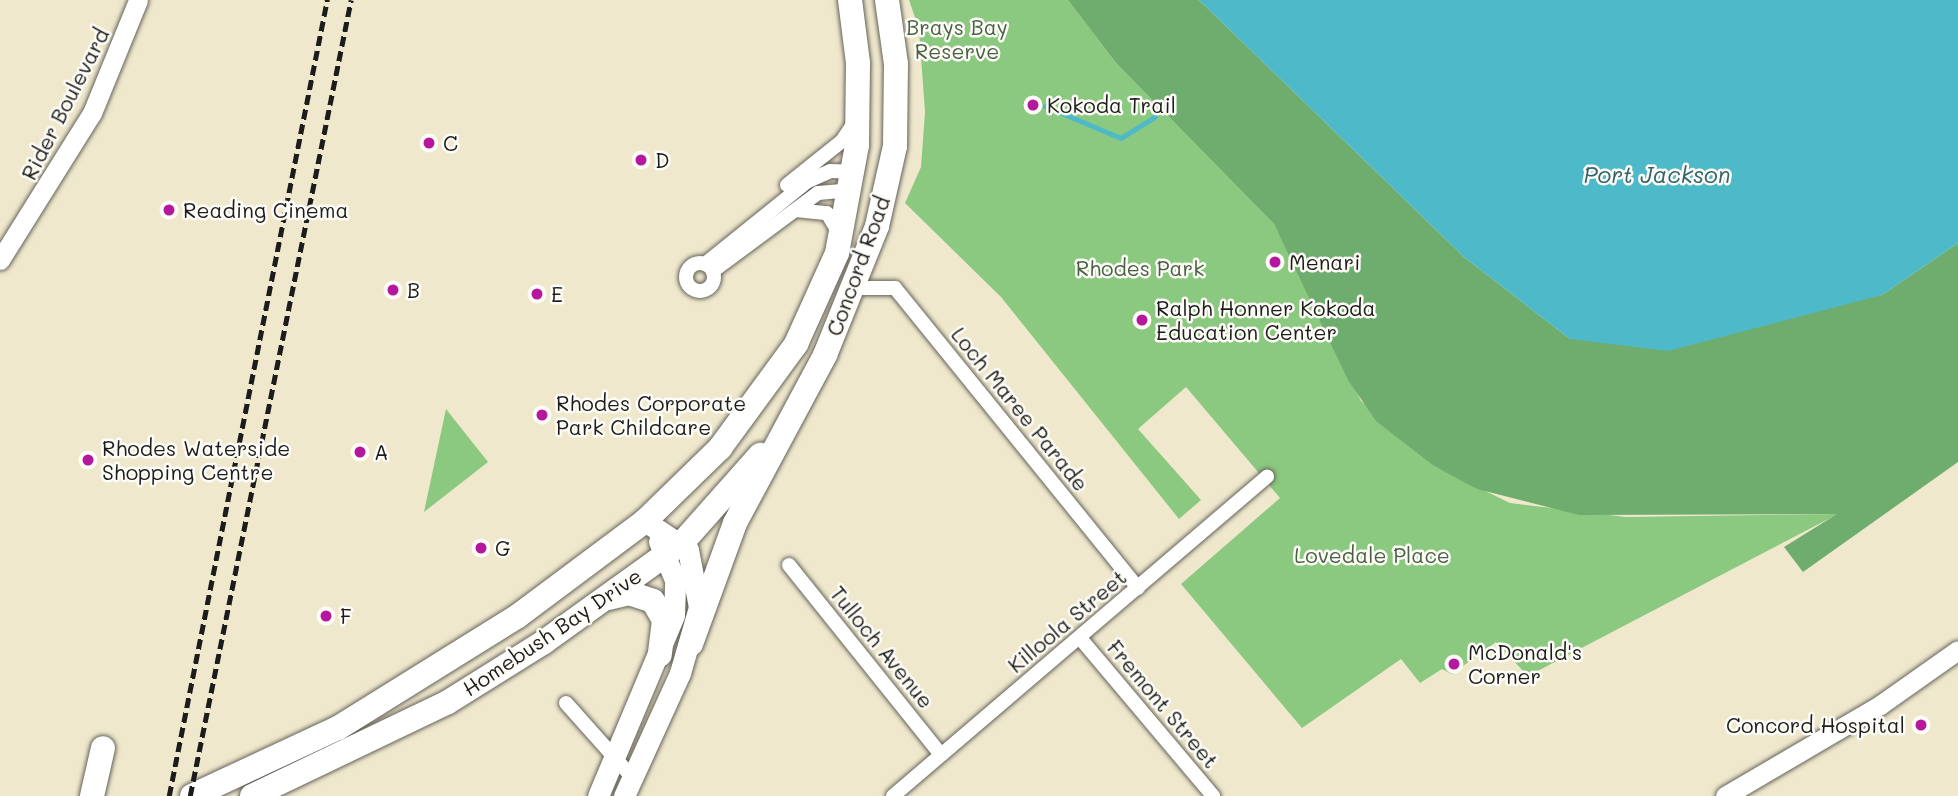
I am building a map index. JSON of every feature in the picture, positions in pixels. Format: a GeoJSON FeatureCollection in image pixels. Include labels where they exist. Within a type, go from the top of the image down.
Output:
{"type":"FeatureCollection","features":[{"type":"Feature","properties":{"kind":"highway","name":"Concord Road"},"geometry":{"type":"LineString","coordinates":[[645,521],[720,448],[770,382],[808,322],[841,239],[853,181],[859,109],[850,0]]}},
{"type":"Feature","properties":{"kind":"highway","name":"Concord Road"},"geometry":{"type":"LineString","coordinates":[[801,401],[854,288],[886,192],[896,82],[887,0]]}},
{"type":"Feature","properties":{"kind":"highway"},"geometry":{"type":"LineString","coordinates":[[853,181],[886,192]]}},
{"type":"Feature","properties":{"kind":"highway"},"geometry":{"type":"LineString","coordinates":[[691,645],[735,523],[801,401]]}},
{"type":"Feature","properties":{"kind":"highway","name":"Homebush Bay Drive"},"geometry":{"type":"LineString","coordinates":[[251,796],[448,702],[604,599],[675,548],[726,499],[801,401]]}},
{"type":"Feature","properties":{"kind":"highway","name":"Homebush Bay Drive"},"geometry":{"type":"LineString","coordinates":[[192,796],[255,769],[390,700],[518,616],[645,521]]}},
{"type":"Feature","properties":{"kind":"highway"},"geometry":{"type":"LineString","coordinates":[[604,599],[629,593],[653,601],[664,620],[660,655]]}},
{"type":"Feature","properties":{"kind":"highway"},"geometry":{"type":"LineString","coordinates":[[92,796],[103,748]]}},
{"type":"Feature","properties":{"kind":"main road"},"geometry":{"type":"LineString","coordinates":[[628,787],[691,645],[698,578],[675,548],[645,521]]}},
{"type":"Feature","properties":{"kind":"main road"},"geometry":{"type":"LineString","coordinates":[[598,796],[660,655],[676,601],[675,548]]}},
{"type":"Feature","properties":{"kind":"street","name":"Rider Boulevard"},"geometry":{"type":"LineString","coordinates":[[0,260],[92,113],[138,0]]}},
{"type":"Feature","properties":{"kind":"street"},"geometry":{"type":"LineString","coordinates":[[750,228],[778,192],[847,137],[859,109]]}},
{"type":"Feature","properties":{"kind":"street"},"geometry":{"type":"LineString","coordinates":[[819,175],[853,181],[827,189],[709,267],[750,228],[819,175]]}},
{"type":"Feature","properties":{"kind":"street"},"geometry":{"type":"LineString","coordinates":[[795,210],[827,213],[841,239]]}},
{"type":"Feature","properties":{"kind":"street","name":"Loch Maree Parade"},"geometry":{"type":"LineString","coordinates":[[854,288],[895,288],[1138,588]]}},
{"type":"Feature","properties":{"kind":"street","name":"Killoola Street"},"geometry":{"type":"LineString","coordinates":[[893,796],[1267,477]]}},
{"type":"Feature","properties":{"kind":"street","name":"Tulloch Avenue"},"geometry":{"type":"LineString","coordinates":[[789,565],[942,755]]}},
{"type":"Feature","properties":{"kind":"street","name":"Fremont Street"},"geometry":{"type":"LineString","coordinates":[[1080,638],[1213,796]]}},
{"type":"Feature","properties":{"kind":"street"},"geometry":{"type":"LineString","coordinates":[[1725,796],[1880,705],[1958,650]]}},
{"type":"Feature","properties":{"kind":"street"},"geometry":{"type":"LineString","coordinates":[[566,704],[615,758],[628,787]]}},
{"type":"Feature","properties":{"kind":"green space"},"geometry":{"type":"Polygon","coordinates":[[[909,0],[1068,0],[1116,63],[1274,224],[1361,401],[1434,466],[1510,503],[1626,517],[1838,514],[1528,676],[1496,642],[1452,674],[1442,669],[1420,683],[1401,659],[1302,728],[1181,584],[1280,498],[1186,387],[1138,429],[1201,500],[1179,519],[1001,297],[905,203],[921,167],[925,112],[919,29],[909,0]]]}},
{"type":"Feature","properties":{"kind":"green space"},"geometry":{"type":"Polygon","coordinates":[[[1068,0],[1199,0],[1464,257],[1570,339],[1882,295],[1958,243],[1958,462],[1803,572],[1784,547],[1837,514],[1579,515],[1477,489],[1434,466],[1376,421],[1348,380],[1274,224],[1116,63],[1068,0]]]}},
{"type":"Feature","properties":{"kind":"green space"},"geometry":{"type":"Polygon","coordinates":[[[446,409],[488,462],[424,512],[446,409]]]}},
{"type":"Feature","properties":{"kind":"water","name":"Port Jackson"},"geometry":{"type":"Polygon","coordinates":[[[1199,0],[1958,0],[1958,243],[1882,295],[1668,351],[1570,339],[1464,257],[1199,0]]]}},
{"type":"Feature","properties":{"kind":"waterway"},"geometry":{"type":"LineString","coordinates":[[1045,106],[1121,138],[1155,117]]}},
{"type":"Feature","properties":{"kind":"railway"},"geometry":{"type":"LineString","coordinates":[[169,796],[327,0]]}},
{"type":"Feature","properties":{"kind":"railway"},"geometry":{"type":"LineString","coordinates":[[190,796],[351,0]]}},
{"type":"Feature","properties":{"kind":"place","name":"Kokoda Trail"},"geometry":{"type":"Point","coordinates":[1033,105]}},
{"type":"Feature","properties":{"kind":"place","name":"C"},"geometry":{"type":"Point","coordinates":[429,143]}},
{"type":"Feature","properties":{"kind":"place","name":"D"},"geometry":{"type":"Point","coordinates":[641,160]}},
{"type":"Feature","properties":{"kind":"place","name":"Reading Cinema"},"geometry":{"type":"Point","coordinates":[169,210]}},
{"type":"Feature","properties":{"kind":"place","name":"Menari"},"geometry":{"type":"Point","coordinates":[1275,262]}},
{"type":"Feature","properties":{"kind":"place","name":"B"},"geometry":{"type":"Point","coordinates":[393,290]}},
{"type":"Feature","properties":{"kind":"place","name":"E"},"geometry":{"type":"Point","coordinates":[537,294]}},
{"type":"Feature","properties":{"kind":"place","name":"Ralph Honner Kokoda Education Center"},"geometry":{"type":"Point","coordinates":[1142,320]}},
{"type":"Feature","properties":{"kind":"place","name":"Rhodes Corporate Park Childcare"},"geometry":{"type":"Point","coordinates":[542,415]}},
{"type":"Feature","properties":{"kind":"place","name":"A"},"geometry":{"type":"Point","coordinates":[360,452]}},
{"type":"Feature","properties":{"kind":"place","name":"Rhodes Waterside Shopping Centre"},"geometry":{"type":"Point","coordinates":[88,460]}},
{"type":"Feature","properties":{"kind":"place","name":"G"},"geometry":{"type":"Point","coordinates":[481,548]}},
{"type":"Feature","properties":{"kind":"place","name":"F"},"geometry":{"type":"Point","coordinates":[326,616]}},
{"type":"Feature","properties":{"kind":"place","name":"McDonald's Corner"},"geometry":{"type":"Point","coordinates":[1454,664]}},
{"type":"Feature","properties":{"kind":"place","name":"Concord Hospital"},"geometry":{"type":"Point","coordinates":[1921,725]}},
{"type":"Feature","properties":{"kind":"park label","name":"Brays Bay Reserve"},"geometry":{"type":"Point","coordinates":[957,39]}},
{"type":"Feature","properties":{"kind":"park label","name":"Rhodes Park"},"geometry":{"type":"Point","coordinates":[1140,268]}},
{"type":"Feature","properties":{"kind":"park label","name":"Lovedale Place"},"geometry":{"type":"Point","coordinates":[1372,555]}}]}
